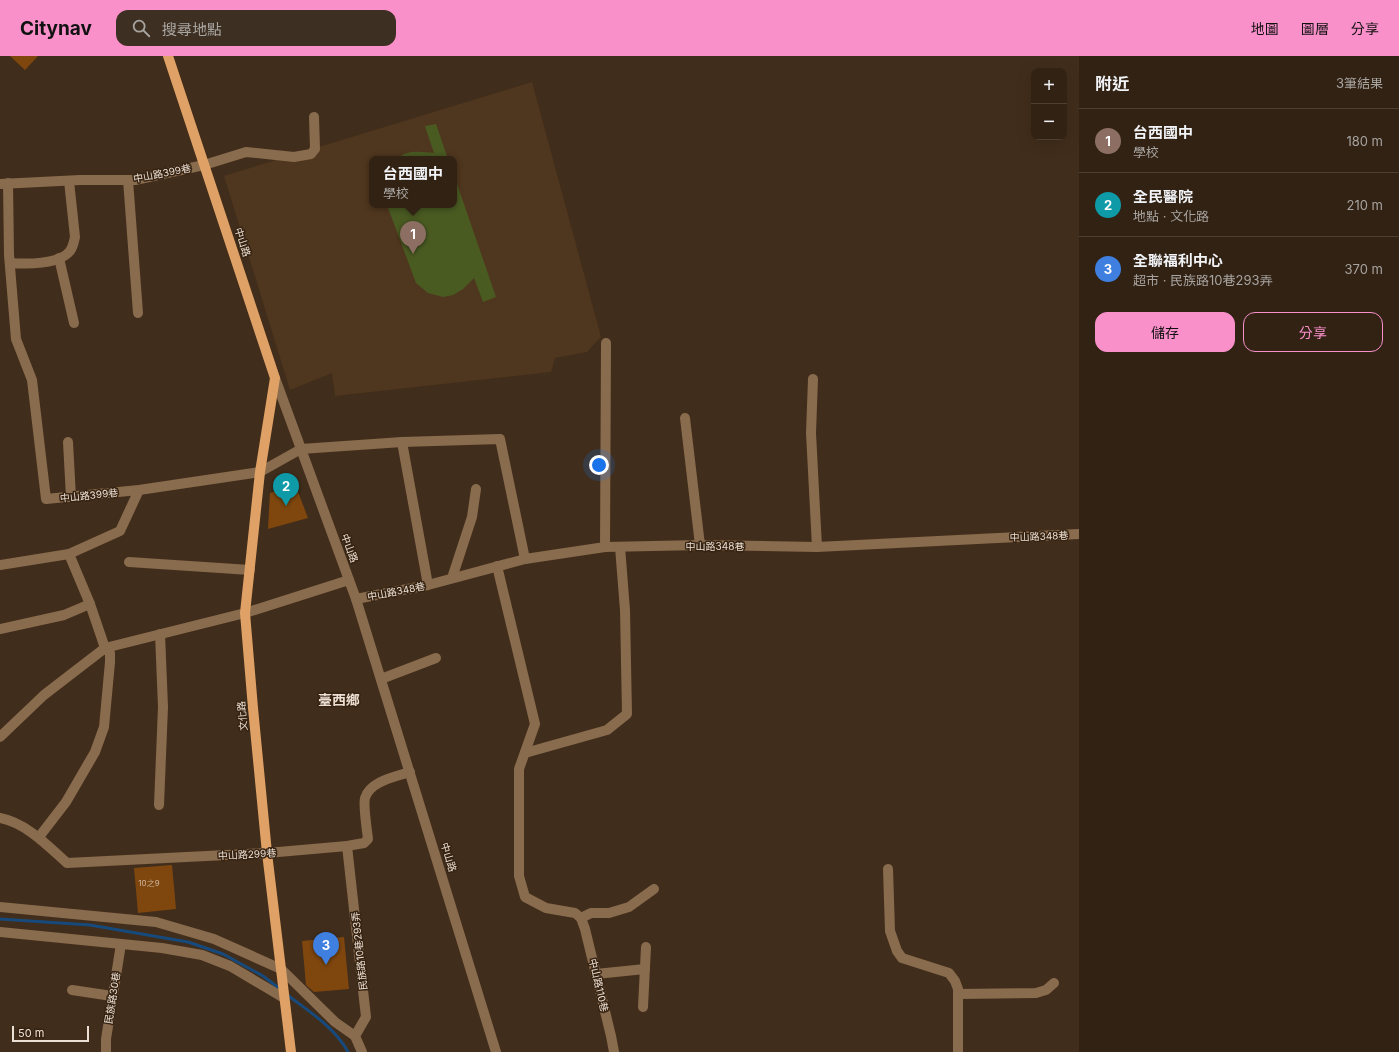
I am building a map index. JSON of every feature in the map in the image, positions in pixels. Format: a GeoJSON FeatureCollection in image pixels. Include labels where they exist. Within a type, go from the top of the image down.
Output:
{"type":"FeatureCollection","features":[{"type":"Feature","properties":{"kind":"main road","name":"中山路"},"geometry":{"type":"LineString","coordinates":[[168,56],[275,378]]}},
{"type":"Feature","properties":{"kind":"main road","name":"文化路"},"geometry":{"type":"LineString","coordinates":[[275,378],[260,472],[245,613],[267,853],[290,1052]]}},
{"type":"Feature","properties":{"kind":"street","name":"中山路399巷"},"geometry":{"type":"LineString","coordinates":[[4,183],[69,180],[135,180],[204,164],[246,152],[294,157],[311,154],[315,149],[314,116]]}},
{"type":"Feature","properties":{"kind":"street"},"geometry":{"type":"LineString","coordinates":[[4,183],[7,254],[43,263],[59,258],[69,252],[73,245],[75,237],[69,180]]}},
{"type":"Feature","properties":{"kind":"street"},"geometry":{"type":"LineString","coordinates":[[128,180],[138,313]]}},
{"type":"Feature","properties":{"kind":"street","name":"中山路399巷"},"geometry":{"type":"LineString","coordinates":[[7,254],[16,339],[32,380],[46,499],[139,490],[260,472],[301,449]]}},
{"type":"Feature","properties":{"kind":"street"},"geometry":{"type":"LineString","coordinates":[[59,258],[74,323]]}},
{"type":"Feature","properties":{"kind":"street"},"geometry":{"type":"LineString","coordinates":[[605,548],[606,343]]}},
{"type":"Feature","properties":{"kind":"street","name":"中山路"},"geometry":{"type":"LineString","coordinates":[[275,378],[356,599],[496,1052]]}},
{"type":"Feature","properties":{"kind":"street"},"geometry":{"type":"LineString","coordinates":[[813,379],[811,432],[817,547]]}},
{"type":"Feature","properties":{"kind":"street"},"geometry":{"type":"LineString","coordinates":[[685,418],[700,545]]}},
{"type":"Feature","properties":{"kind":"street"},"geometry":{"type":"LineString","coordinates":[[301,449],[402,442],[500,439],[525,559]]}},
{"type":"Feature","properties":{"kind":"street"},"geometry":{"type":"LineString","coordinates":[[68,442],[71,497]]}},
{"type":"Feature","properties":{"kind":"street"},"geometry":{"type":"LineString","coordinates":[[402,442],[428,585]]}},
{"type":"Feature","properties":{"kind":"street"},"geometry":{"type":"LineString","coordinates":[[452,578],[472,517],[476,489]]}},
{"type":"Feature","properties":{"kind":"street"},"geometry":{"type":"LineString","coordinates":[[0,565],[69,554],[120,531],[139,490]]}},
{"type":"Feature","properties":{"kind":"street","name":"中山路348巷"},"geometry":{"type":"LineString","coordinates":[[356,599],[428,585],[525,559],[605,548],[700,545],[817,547],[1079,534]]}},
{"type":"Feature","properties":{"kind":"street"},"geometry":{"type":"LineString","coordinates":[[524,753],[606,730],[627,714],[625,610],[620,547]]}},
{"type":"Feature","properties":{"kind":"street"},"geometry":{"type":"LineString","coordinates":[[38,838],[66,802],[95,752],[104,727],[110,654],[105,648],[90,604],[69,554]]}},
{"type":"Feature","properties":{"kind":"street"},"geometry":{"type":"LineString","coordinates":[[129,562],[250,570]]}},
{"type":"Feature","properties":{"kind":"street"},"geometry":{"type":"LineString","coordinates":[[497,566],[535,724],[519,769],[519,876],[521,887],[526,897],[546,908],[575,913],[580,918],[591,913],[609,913],[629,907],[654,889]]}},
{"type":"Feature","properties":{"kind":"street"},"geometry":{"type":"LineString","coordinates":[[0,737],[44,695],[105,648],[245,613],[349,580]]}},
{"type":"Feature","properties":{"kind":"street"},"geometry":{"type":"LineString","coordinates":[[0,629],[64,614],[90,604]]}},
{"type":"Feature","properties":{"kind":"street"},"geometry":{"type":"LineString","coordinates":[[159,805],[163,707],[160,634]]}},
{"type":"Feature","properties":{"kind":"street"},"geometry":{"type":"LineString","coordinates":[[381,680],[436,658]]}},
{"type":"Feature","properties":{"kind":"street","name":"中山路299巷"},"geometry":{"type":"LineString","coordinates":[[0,818],[11,820],[38,838],[67,863],[267,853],[347,846],[364,843],[368,839],[364,799],[370,788],[379,783],[410,772]]}},
{"type":"Feature","properties":{"kind":"street","name":"民族路10巷293弄"},"geometry":{"type":"LineString","coordinates":[[347,846],[366,1017],[355,1036]]}},
{"type":"Feature","properties":{"kind":"street"},"geometry":{"type":"LineString","coordinates":[[888,869],[890,931],[897,952],[902,958],[949,973],[955,981],[958,994],[958,1052]]}},
{"type":"Feature","properties":{"kind":"street"},"geometry":{"type":"LineString","coordinates":[[0,907],[156,922],[214,939],[281,969],[335,1022],[355,1036],[362,1052]]}},
{"type":"Feature","properties":{"kind":"street","name":"中山路110巷"},"geometry":{"type":"LineString","coordinates":[[580,918],[586,930],[614,1052]]}},
{"type":"Feature","properties":{"kind":"street"},"geometry":{"type":"LineString","coordinates":[[0,932],[162,948],[202,955],[230,966],[284,998]]}},
{"type":"Feature","properties":{"kind":"street","name":"民族路30巷"},"geometry":{"type":"LineString","coordinates":[[106,1052],[106,1039],[121,944]]}},
{"type":"Feature","properties":{"kind":"street"},"geometry":{"type":"LineString","coordinates":[[642,1007],[646,947]]}},
{"type":"Feature","properties":{"kind":"street"},"geometry":{"type":"LineString","coordinates":[[596,974],[645,969]]}},
{"type":"Feature","properties":{"kind":"street"},"geometry":{"type":"LineString","coordinates":[[958,994],[1036,993],[1046,990],[1054,983]]}},
{"type":"Feature","properties":{"kind":"street"},"geometry":{"type":"LineString","coordinates":[[72,990],[112,996]]}},
{"type":"Feature","properties":{"kind":"shaded area"},"geometry":{"type":"Polygon","coordinates":[[[532,82],[601,337],[587,352],[555,358],[551,372],[335,396],[332,373],[290,390],[224,176],[532,82]]]}},
{"type":"Feature","properties":{"kind":"green space"},"geometry":{"type":"Polygon","coordinates":[[[436,124],[447,156],[401,156],[409,152],[434,153],[425,126],[436,124]]]}},
{"type":"Feature","properties":{"kind":"green space"},"geometry":{"type":"Polygon","coordinates":[[[457,184],[496,297],[483,302],[474,278],[463,289],[453,295],[443,297],[428,293],[416,283],[388,208],[457,208],[457,184]]]}},
{"type":"Feature","properties":{"kind":"building"},"geometry":{"type":"Polygon","coordinates":[[[10,56],[38,56],[25,70],[10,56]]]}},
{"type":"Feature","properties":{"kind":"building"},"geometry":{"type":"Polygon","coordinates":[[[295,484],[308,518],[268,529],[270,493],[295,484]]]}},
{"type":"Feature","properties":{"kind":"building"},"geometry":{"type":"Polygon","coordinates":[[[172,865],[176,909],[138,913],[134,868],[172,865]]]}},
{"type":"Feature","properties":{"kind":"building"},"geometry":{"type":"Polygon","coordinates":[[[344,937],[349,989],[314,992],[306,985],[302,941],[344,937]]]}},
{"type":"Feature","properties":{"kind":"waterway"},"geometry":{"type":"LineString","coordinates":[[0,919],[90,925],[188,942],[223,954],[263,976],[280,989]]}},
{"type":"Feature","properties":{"kind":"waterway"},"geometry":{"type":"LineString","coordinates":[[286,994],[328,1027],[343,1043],[348,1052]]}},
{"type":"Feature","properties":{"kind":"place","name":"台西國中"},"geometry":{"type":"Point","coordinates":[413,254]}},
{"type":"Feature","properties":{"kind":"place","name":"全民醫院"},"geometry":{"type":"Point","coordinates":[286,506]}},
{"type":"Feature","properties":{"kind":"place","name":"全聯福利中心"},"geometry":{"type":"Point","coordinates":[326,965]}},
{"type":"Feature","properties":{"kind":"district","name":"臺西鄉"},"geometry":{"type":"Point","coordinates":[339,700]}}]}
